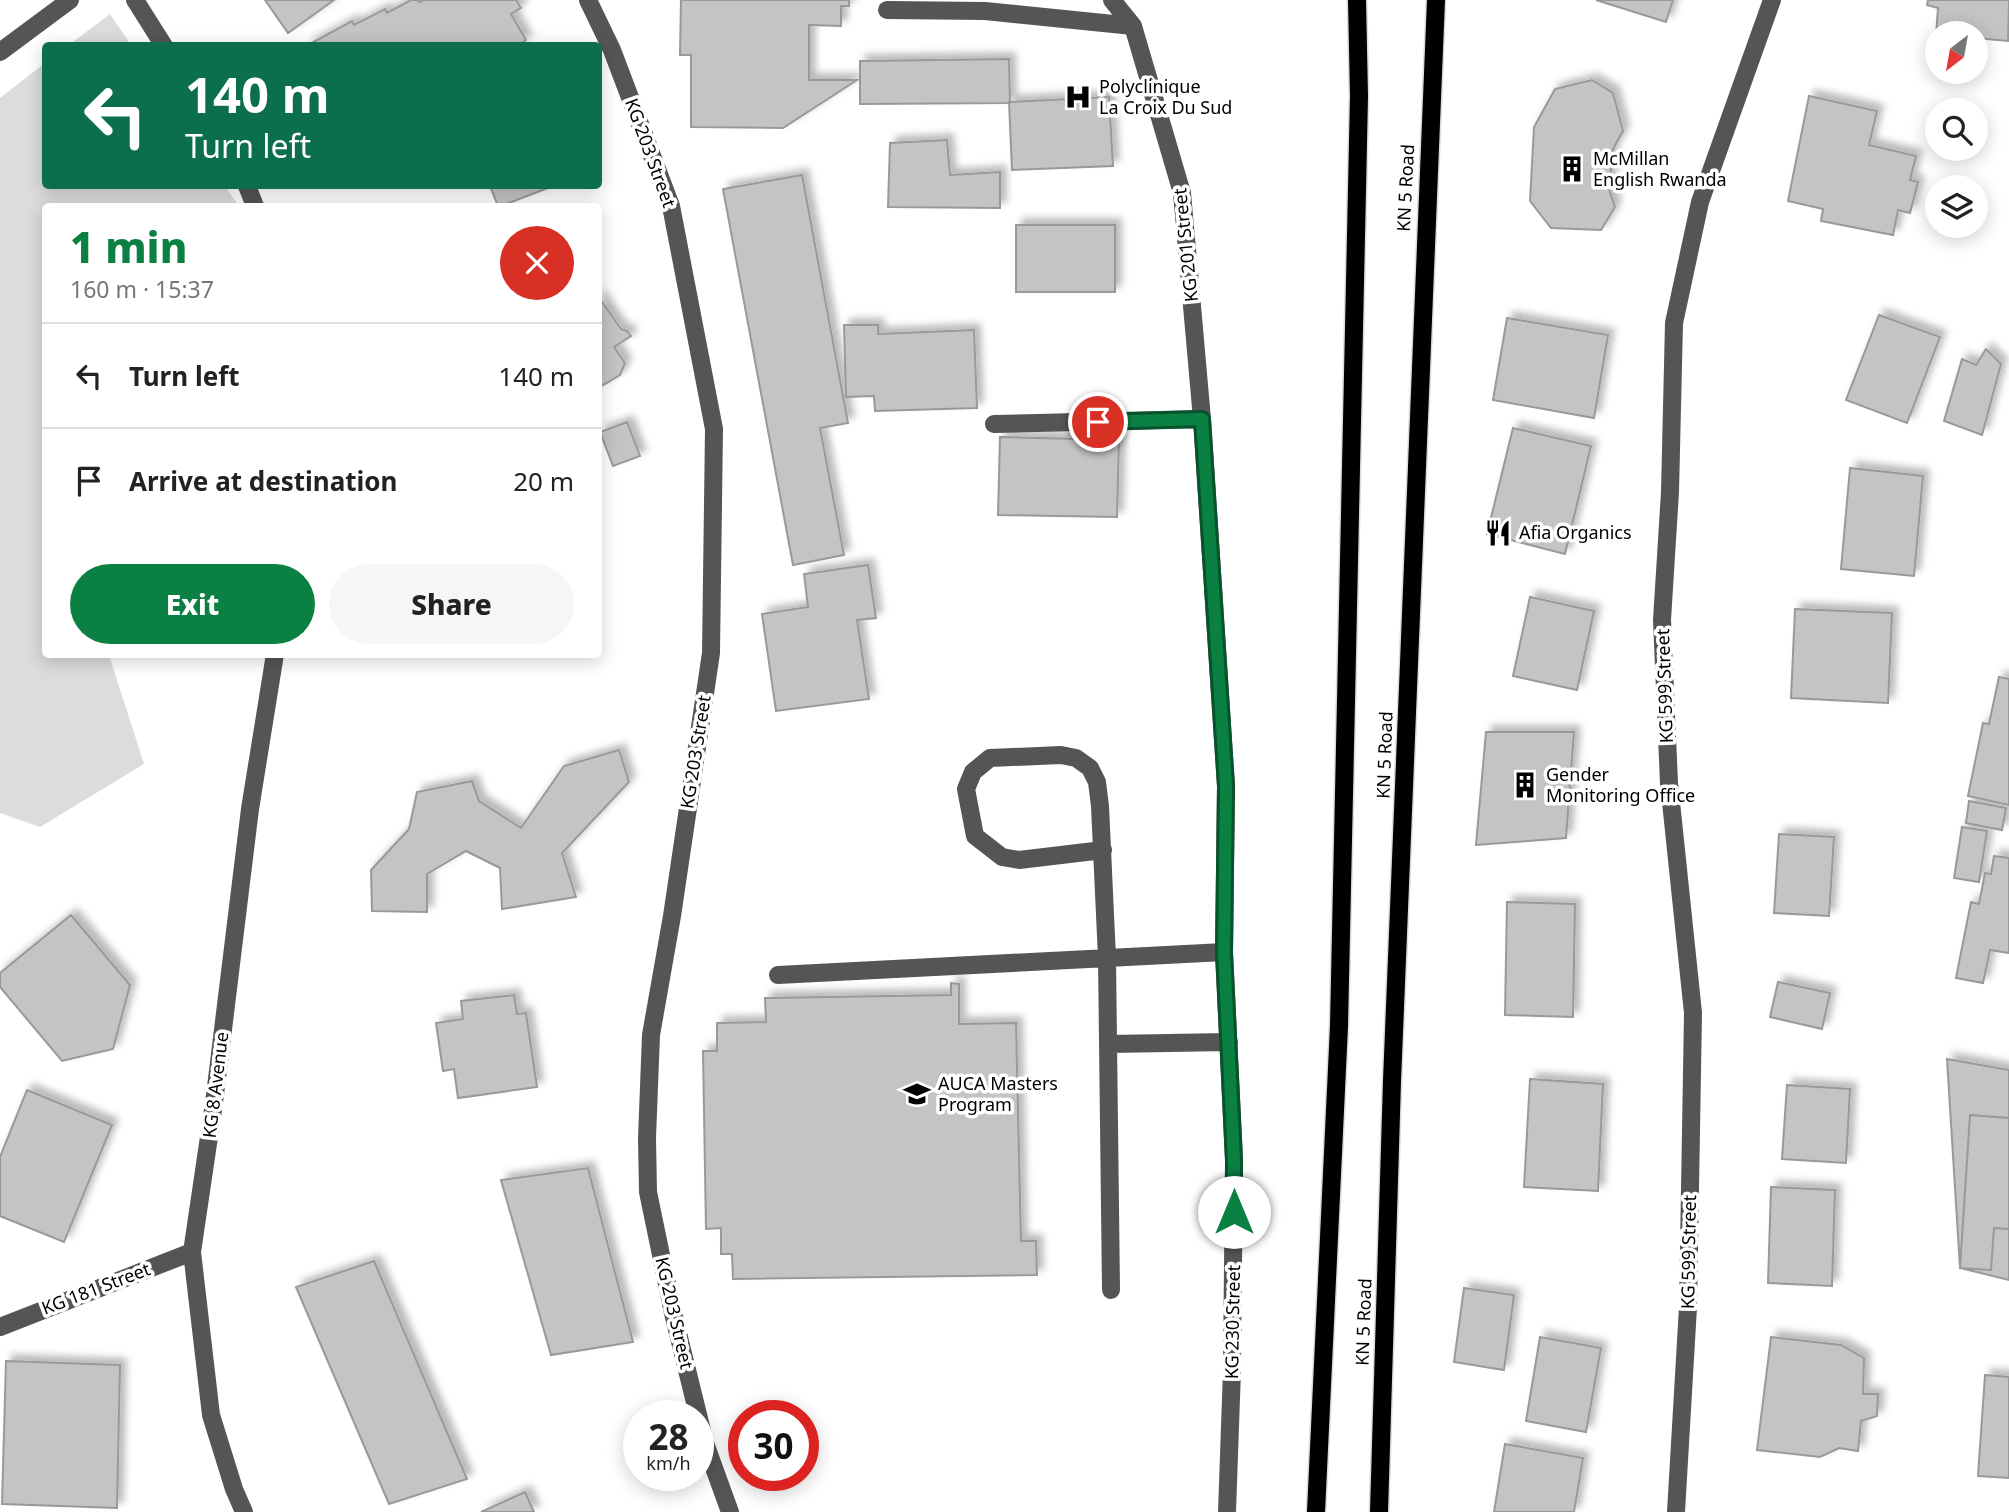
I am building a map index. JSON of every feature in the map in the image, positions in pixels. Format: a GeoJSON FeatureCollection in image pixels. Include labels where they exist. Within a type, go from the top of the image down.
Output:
{"type":"FeatureCollection","features":[{"type":"Feature","properties":{"kind":"main road"},"geometry":{"type":"LineString","coordinates":[[1316,1512],[1339,1026],[1359,110],[1357,0]]}},
{"type":"Feature","properties":{"kind":"main road","name":"KN 5 Road"},"geometry":{"type":"LineString","coordinates":[[1379,1512],[1392,1081],[1436,0]]}},
{"type":"Feature","properties":{"kind":"street"},"geometry":{"type":"LineString","coordinates":[[0,52],[70,0]]}},
{"type":"Feature","properties":{"kind":"street"},"geometry":{"type":"LineString","coordinates":[[135,0],[161,42]]}},
{"type":"Feature","properties":{"kind":"street","name":"KG 203 Street"},"geometry":{"type":"LineString","coordinates":[[588,0],[612,50],[671,206],[714,429],[711,653],[651,1035],[646,1138],[648,1192],[673,1313],[705,1443],[730,1512]]}},
{"type":"Feature","properties":{"kind":"street","name":"KG 201 Street"},"geometry":{"type":"LineString","coordinates":[[1112,0],[1133,26],[1182,193],[1202,419]]}},
{"type":"Feature","properties":{"kind":"street","name":"KG 599 Street"},"geometry":{"type":"LineString","coordinates":[[1676,1512],[1688,1307],[1693,1013],[1670,783],[1662,620],[1670,492],[1674,323],[1700,202],[1772,0]]}},
{"type":"Feature","properties":{"kind":"street"},"geometry":{"type":"LineString","coordinates":[[887,10],[985,11],[1133,26]]}},
{"type":"Feature","properties":{"kind":"street"},"geometry":{"type":"LineString","coordinates":[[994,424],[1202,419]]}},
{"type":"Feature","properties":{"kind":"street","name":"KG 230 Street"},"geometry":{"type":"LineString","coordinates":[[1202,419],[1226,786],[1224,953],[1234,1173],[1227,1512]]}},
{"type":"Feature","properties":{"kind":"street","name":"KG 8 Avenue"},"geometry":{"type":"LineString","coordinates":[[244,1512],[211,1415],[192,1252],[214,1103],[250,809],[274,658]]}},
{"type":"Feature","properties":{"kind":"street"},"geometry":{"type":"LineString","coordinates":[[1102,850],[1019,860],[1002,857],[975,836],[966,789],[973,772],[990,758],[1061,755],[1076,758],[1090,768],[1097,782],[1102,850],[1107,958],[1111,1290]]}},
{"type":"Feature","properties":{"kind":"street"},"geometry":{"type":"LineString","coordinates":[[778,975],[1224,953]]}},
{"type":"Feature","properties":{"kind":"street"},"geometry":{"type":"LineString","coordinates":[[1108,1044],[1229,1042]]}},
{"type":"Feature","properties":{"kind":"street","name":"KG 181 Street"},"geometry":{"type":"LineString","coordinates":[[0,1326],[192,1252]]}},
{"type":"Feature","properties":{"kind":"shaded area"},"geometry":{"type":"Polygon","coordinates":[[[110,14],[129,42],[73,42],[110,14]]]}},
{"type":"Feature","properties":{"kind":"shaded area"},"geometry":{"type":"Polygon","coordinates":[[[42,65],[42,189],[227,189],[237,203],[42,203],[42,658],[110,658],[144,764],[40,827],[0,813],[0,98],[42,65]]]}},
{"type":"Feature","properties":{"kind":"building"},"geometry":{"type":"Polygon","coordinates":[[[265,0],[334,0],[288,33],[265,0]]]}},
{"type":"Feature","properties":{"kind":"building"},"geometry":{"type":"Polygon","coordinates":[[[411,0],[516,0],[521,8],[511,14],[526,40],[313,42],[352,21],[354,25],[385,9],[387,13],[411,0]]]}},
{"type":"Feature","properties":{"kind":"building"},"geometry":{"type":"Polygon","coordinates":[[[681,0],[849,0],[849,6],[841,6],[841,26],[809,25],[809,80],[857,80],[783,128],[691,127],[691,55],[680,55],[681,0]]]}},
{"type":"Feature","properties":{"kind":"building"},"geometry":{"type":"Polygon","coordinates":[[[1596,0],[1673,0],[1666,22],[1596,0]]]}},
{"type":"Feature","properties":{"kind":"building"},"geometry":{"type":"Polygon","coordinates":[[[1928,0],[2009,0],[2008,41],[1988,39],[1988,21],[1937,21],[1938,8],[1927,5],[1928,0]]]}},
{"type":"Feature","properties":{"kind":"building"},"geometry":{"type":"Polygon","coordinates":[[[1009,59],[1010,103],[860,104],[860,61],[1009,59]]]}},
{"type":"Feature","properties":{"kind":"building","name":"McMillan English Rwanda"},"geometry":{"type":"Polygon","coordinates":[[[1592,80],[1613,93],[1623,131],[1613,149],[1609,189],[1615,207],[1601,230],[1551,228],[1530,201],[1534,127],[1555,89],[1592,80]]]}},
{"type":"Feature","properties":{"kind":"building"},"geometry":{"type":"Polygon","coordinates":[[[1809,96],[1877,111],[1869,145],[1916,156],[1910,180],[1918,182],[1910,213],[1898,210],[1893,235],[1821,221],[1823,209],[1788,201],[1809,96]]]}},
{"type":"Feature","properties":{"kind":"building"},"geometry":{"type":"Polygon","coordinates":[[[1109,97],[1113,166],[1012,170],[1009,102],[1109,97]]]}},
{"type":"Feature","properties":{"kind":"building"},"geometry":{"type":"Polygon","coordinates":[[[947,140],[950,175],[1000,172],[1000,208],[888,207],[890,143],[947,140]]]}},
{"type":"Feature","properties":{"kind":"building"},"geometry":{"type":"Polygon","coordinates":[[[802,175],[848,423],[820,428],[844,555],[793,565],[723,189],[802,175]]]}},
{"type":"Feature","properties":{"kind":"building"},"geometry":{"type":"Polygon","coordinates":[[[491,189],[545,189],[509,203],[497,203],[491,189]]]}},
{"type":"Feature","properties":{"kind":"building"},"geometry":{"type":"Polygon","coordinates":[[[1016,225],[1115,225],[1115,292],[1016,292],[1016,225]]]}},
{"type":"Feature","properties":{"kind":"building"},"geometry":{"type":"Polygon","coordinates":[[[602,302],[621,329],[631,336],[614,347],[625,363],[620,375],[602,386],[602,302]]]}},
{"type":"Feature","properties":{"kind":"building"},"geometry":{"type":"Polygon","coordinates":[[[1879,315],[1940,337],[1907,423],[1846,400],[1879,315]]]}},
{"type":"Feature","properties":{"kind":"building"},"geometry":{"type":"Polygon","coordinates":[[[1507,318],[1608,335],[1594,418],[1493,400],[1507,318]]]}},
{"type":"Feature","properties":{"kind":"building"},"geometry":{"type":"Polygon","coordinates":[[[844,325],[878,325],[878,334],[974,330],[977,408],[875,411],[874,396],[846,397],[844,325]]]}},
{"type":"Feature","properties":{"kind":"building"},"geometry":{"type":"Polygon","coordinates":[[[1986,349],[2001,364],[1982,435],[1944,421],[1962,359],[1976,365],[1986,349]]]}},
{"type":"Feature","properties":{"kind":"building"},"geometry":{"type":"Polygon","coordinates":[[[627,422],[640,456],[613,466],[602,431],[627,422]]]}},
{"type":"Feature","properties":{"kind":"building"},"geometry":{"type":"Polygon","coordinates":[[[1513,428],[1591,446],[1565,554],[1487,534],[1513,428]]]}},
{"type":"Feature","properties":{"kind":"building"},"geometry":{"type":"Polygon","coordinates":[[[1000,437],[1119,440],[1117,517],[998,515],[1000,437]]]}},
{"type":"Feature","properties":{"kind":"building"},"geometry":{"type":"Polygon","coordinates":[[[1850,468],[1923,476],[1914,576],[1841,569],[1850,468]]]}},
{"type":"Feature","properties":{"kind":"building"},"geometry":{"type":"Polygon","coordinates":[[[868,565],[876,618],[857,620],[869,699],[776,711],[762,614],[808,607],[804,574],[868,565]]]}},
{"type":"Feature","properties":{"kind":"building"},"geometry":{"type":"Polygon","coordinates":[[[1530,597],[1594,611],[1577,690],[1513,676],[1530,597]]]}},
{"type":"Feature","properties":{"kind":"building"},"geometry":{"type":"Polygon","coordinates":[[[1795,609],[1892,613],[1888,703],[1791,698],[1795,609]]]}},
{"type":"Feature","properties":{"kind":"building"},"geometry":{"type":"Polygon","coordinates":[[[1999,677],[2009,679],[2009,805],[1968,796],[1983,723],[1989,724],[1999,677]]]}},
{"type":"Feature","properties":{"kind":"building","name":"Gender Monitoring Office"},"geometry":{"type":"Polygon","coordinates":[[[1486,732],[1574,732],[1566,838],[1476,845],[1486,732]]]}},
{"type":"Feature","properties":{"kind":"building"},"geometry":{"type":"Polygon","coordinates":[[[619,750],[629,782],[562,853],[576,897],[502,909],[500,868],[466,851],[427,874],[427,912],[372,911],[371,870],[409,829],[417,792],[472,781],[479,801],[521,828],[564,766],[619,750]]]}},
{"type":"Feature","properties":{"kind":"building"},"geometry":{"type":"Polygon","coordinates":[[[1969,801],[2006,808],[2002,830],[1966,823],[1969,801]]]}},
{"type":"Feature","properties":{"kind":"building"},"geometry":{"type":"Polygon","coordinates":[[[1962,827],[1987,831],[1979,882],[1954,878],[1962,827]]]}},
{"type":"Feature","properties":{"kind":"building"},"geometry":{"type":"Polygon","coordinates":[[[1779,834],[1834,837],[1829,916],[1774,913],[1779,834]]]}},
{"type":"Feature","properties":{"kind":"building"},"geometry":{"type":"Polygon","coordinates":[[[1994,856],[2009,858],[2009,953],[1990,950],[1983,983],[1956,978],[1971,902],[1979,904],[1985,873],[1991,874],[1994,856]]]}},
{"type":"Feature","properties":{"kind":"building"},"geometry":{"type":"Polygon","coordinates":[[[1507,902],[1575,904],[1573,1017],[1505,1015],[1507,902]]]}},
{"type":"Feature","properties":{"kind":"building"},"geometry":{"type":"Polygon","coordinates":[[[71,915],[130,985],[113,1049],[62,1061],[0,987],[0,973],[71,915]]]}},
{"type":"Feature","properties":{"kind":"building"},"geometry":{"type":"Polygon","coordinates":[[[1778,982],[1830,993],[1822,1029],[1770,1017],[1778,982]]]}},
{"type":"Feature","properties":{"kind":"building"},"geometry":{"type":"Polygon","coordinates":[[[951,983],[959,984],[959,1024],[1016,1023],[1021,1241],[1036,1241],[1037,1275],[733,1279],[732,1254],[721,1254],[721,1228],[706,1229],[703,1051],[717,1051],[717,1023],[766,1022],[765,998],[951,995],[951,983]]]}},
{"type":"Feature","properties":{"kind":"building"},"geometry":{"type":"Polygon","coordinates":[[[514,995],[517,1014],[526,1013],[537,1087],[458,1098],[454,1069],[443,1071],[436,1023],[463,1019],[461,1001],[514,995]]]}},
{"type":"Feature","properties":{"kind":"building"},"geometry":{"type":"Polygon","coordinates":[[[1947,1059],[2009,1070],[2009,1280],[1960,1268],[1947,1059]]]}},
{"type":"Feature","properties":{"kind":"building"},"geometry":{"type":"Polygon","coordinates":[[[1530,1079],[1603,1084],[1598,1191],[1524,1187],[1530,1079]]]}},
{"type":"Feature","properties":{"kind":"building"},"geometry":{"type":"Polygon","coordinates":[[[1787,1085],[1850,1089],[1846,1163],[1782,1159],[1787,1085]]]}},
{"type":"Feature","properties":{"kind":"building"},"geometry":{"type":"Polygon","coordinates":[[[27,1090],[112,1125],[64,1242],[0,1216],[0,1157],[27,1090]]]}},
{"type":"Feature","properties":{"kind":"building"},"geometry":{"type":"Polygon","coordinates":[[[1970,1115],[2009,1118],[2009,1229],[1994,1228],[1991,1270],[1960,1268],[1970,1115]]]}},
{"type":"Feature","properties":{"kind":"building"},"geometry":{"type":"Polygon","coordinates":[[[588,1168],[633,1342],[551,1355],[501,1180],[588,1168]]]}},
{"type":"Feature","properties":{"kind":"building"},"geometry":{"type":"Polygon","coordinates":[[[1771,1187],[1835,1190],[1832,1286],[1768,1283],[1771,1187]]]}},
{"type":"Feature","properties":{"kind":"building"},"geometry":{"type":"Polygon","coordinates":[[[374,1261],[467,1479],[389,1504],[296,1287],[374,1261]]]}},
{"type":"Feature","properties":{"kind":"building"},"geometry":{"type":"Polygon","coordinates":[[[1464,1288],[1514,1295],[1504,1370],[1454,1362],[1464,1288]]]}},
{"type":"Feature","properties":{"kind":"building"},"geometry":{"type":"Polygon","coordinates":[[[1540,1337],[1601,1348],[1586,1432],[1526,1421],[1540,1337]]]}},
{"type":"Feature","properties":{"kind":"building"},"geometry":{"type":"Polygon","coordinates":[[[1771,1337],[1841,1345],[1864,1358],[1863,1394],[1878,1394],[1877,1416],[1861,1421],[1858,1451],[1839,1448],[1820,1457],[1757,1450],[1771,1337]]]}},
{"type":"Feature","properties":{"kind":"building"},"geometry":{"type":"Polygon","coordinates":[[[6,1361],[120,1365],[117,1508],[2,1504],[6,1361]]]}},
{"type":"Feature","properties":{"kind":"building"},"geometry":{"type":"Polygon","coordinates":[[[1985,1375],[2009,1377],[2009,1478],[1978,1476],[1985,1375]]]}},
{"type":"Feature","properties":{"kind":"building"},"geometry":{"type":"Polygon","coordinates":[[[1505,1444],[1583,1458],[1574,1512],[1494,1512],[1505,1444]]]}},
{"type":"Feature","properties":{"kind":"building"},"geometry":{"type":"Polygon","coordinates":[[[525,1492],[534,1512],[481,1512],[525,1492]]]}},
{"type":"Feature","properties":{"kind":"place","name":"Polyclinique La Croix Du Sud"},"geometry":{"type":"Point","coordinates":[1078,97]}},
{"type":"Feature","properties":{"kind":"place","name":"McMillan English Rwanda"},"geometry":{"type":"Point","coordinates":[1572,169]}},
{"type":"Feature","properties":{"kind":"place","name":"Afia Organics"},"geometry":{"type":"Point","coordinates":[1498,533]}},
{"type":"Feature","properties":{"kind":"place","name":"Gender Monitoring Office"},"geometry":{"type":"Point","coordinates":[1525,785]}},
{"type":"Feature","properties":{"kind":"place","name":"AUCA Masters Program"},"geometry":{"type":"Point","coordinates":[917,1094]}},
{"type":"Feature","properties":{"kind":"route"},"geometry":{"type":"LineString","coordinates":[[1098,422],[1202,419],[1226,786],[1224,953],[1234,1212]]}}]}
